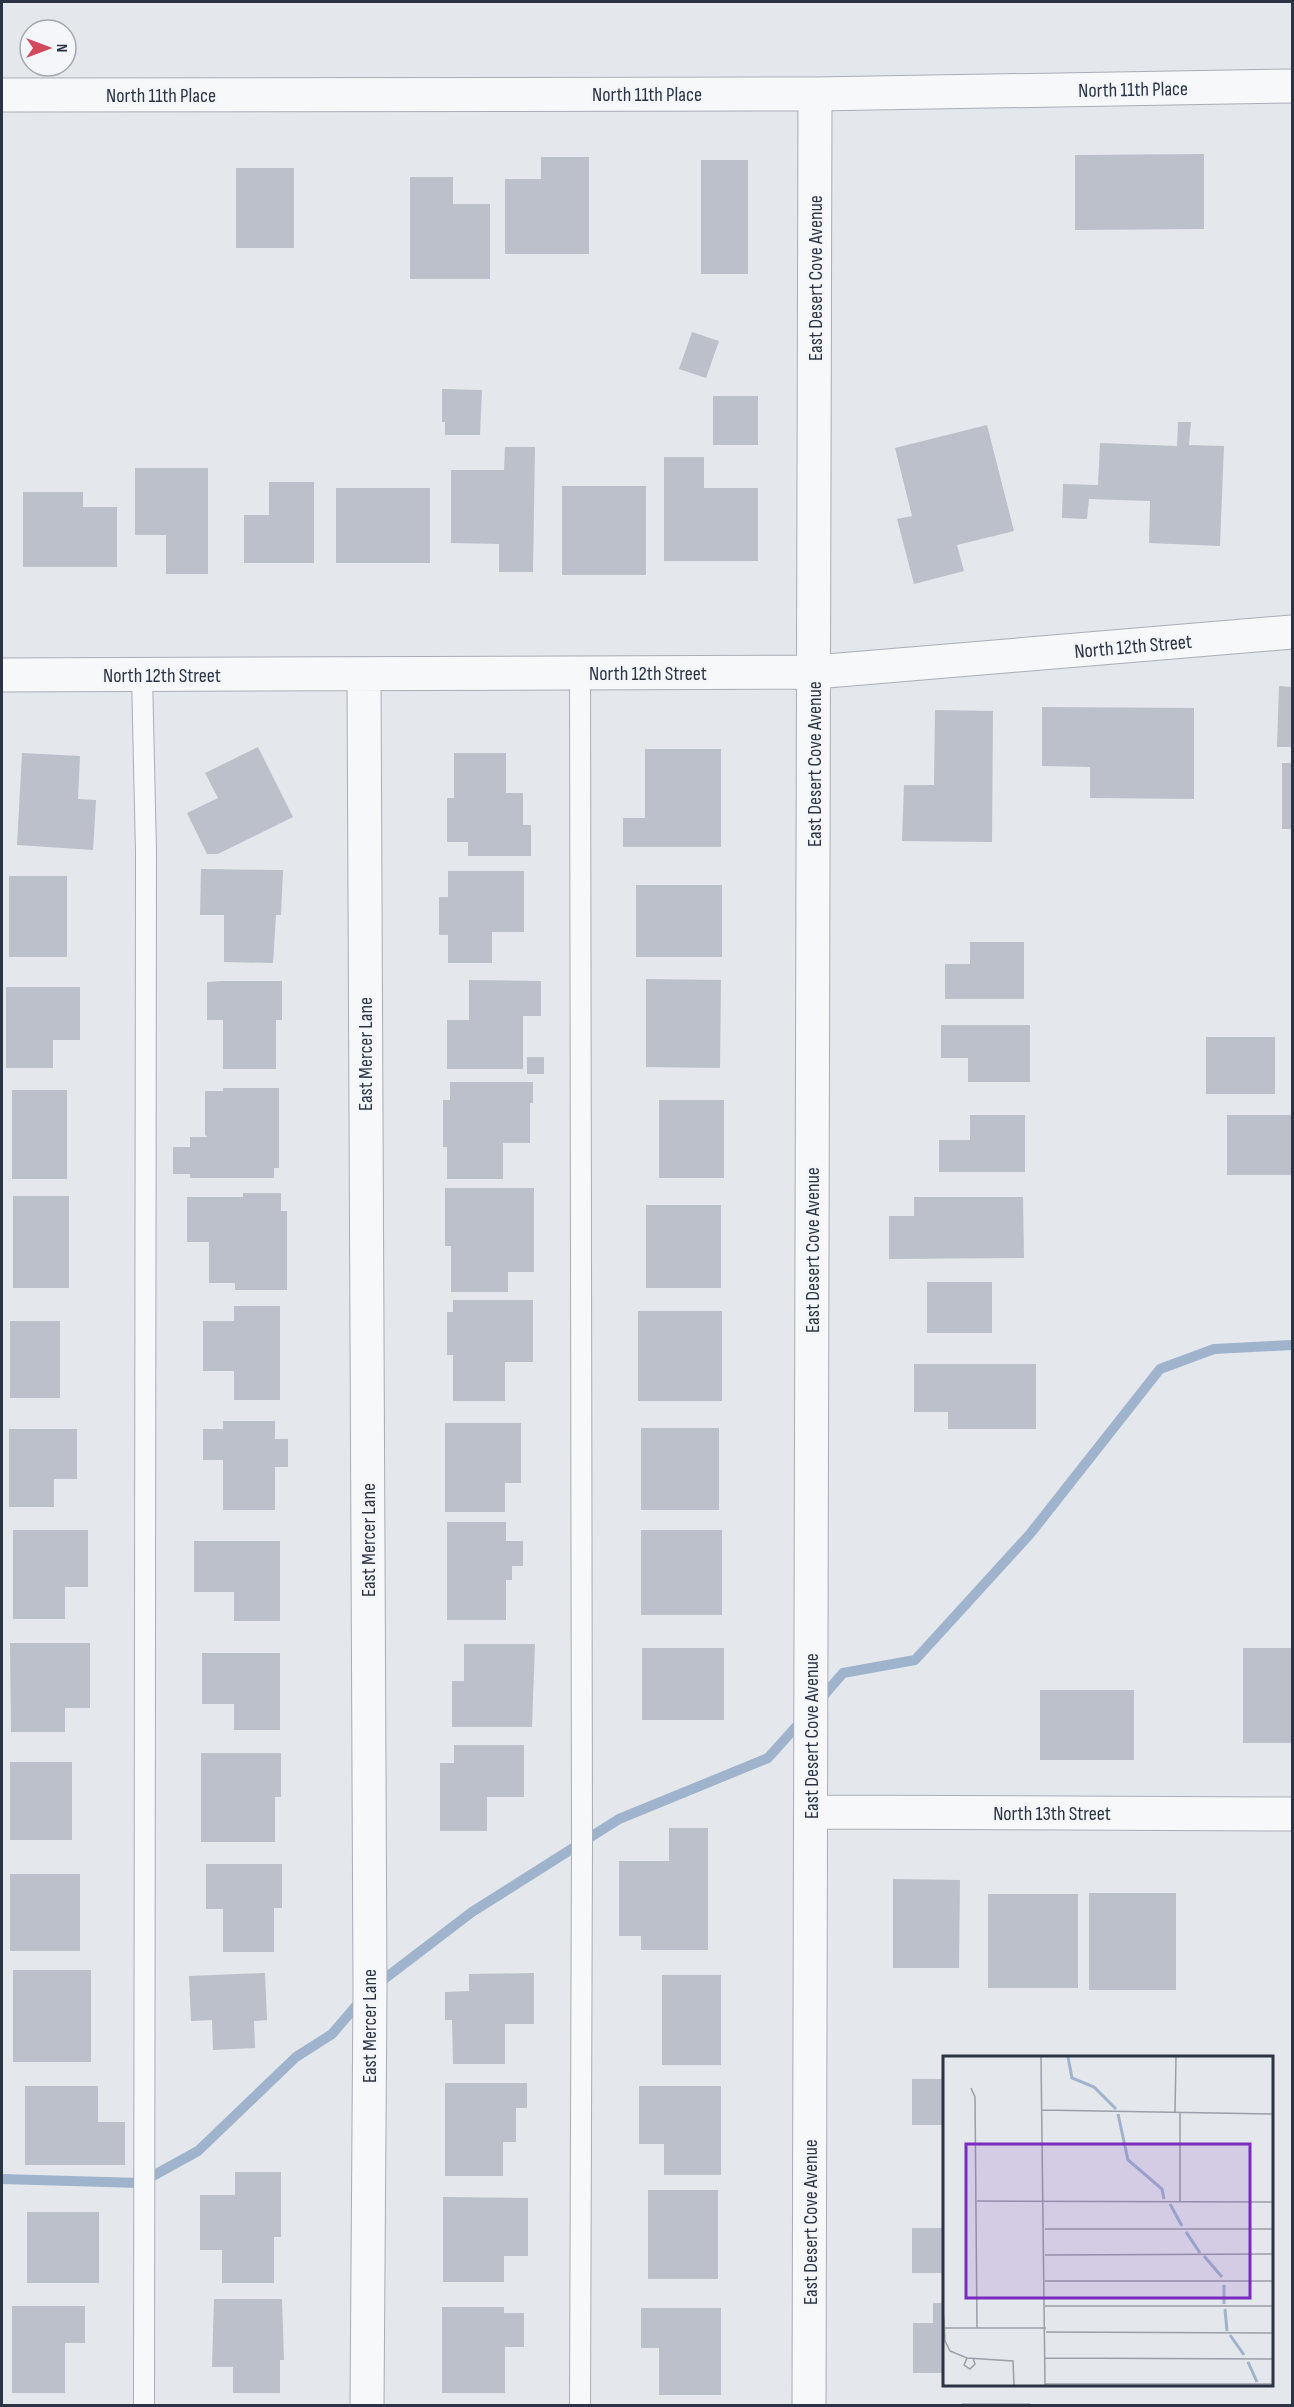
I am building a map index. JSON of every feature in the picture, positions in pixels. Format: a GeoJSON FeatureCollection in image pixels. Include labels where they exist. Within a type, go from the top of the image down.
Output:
{"type":"FeatureCollection","features":[{"type":"Feature","properties":{"kind":"street","name":"North 11th Place"},"geometry":{"type":"LineString","coordinates":[[2,95],[815,94],[1293,86]]}},
{"type":"Feature","properties":{"kind":"street","name":"East Desert Cove Avenue"},"geometry":{"type":"LineString","coordinates":[[809,2406],[815,94]]}},
{"type":"Feature","properties":{"kind":"street","name":"North 12th Street"},"geometry":{"type":"LineString","coordinates":[[2,675],[815,672],[1293,632]]}},
{"type":"Feature","properties":{"kind":"street","name":"East Mercer Lane"},"geometry":{"type":"LineString","coordinates":[[364,675],[370,1990],[367,2406]]}},
{"type":"Feature","properties":{"kind":"street","name":"North 13th Street"},"geometry":{"type":"LineString","coordinates":[[812,1812],[1293,1814]]}},
{"type":"Feature","properties":{"kind":"lane"},"geometry":{"type":"LineString","coordinates":[[580,673],[582,1795],[580,2406]]}},
{"type":"Feature","properties":{"kind":"lane"},"geometry":{"type":"LineString","coordinates":[[142,675],[146,852],[144,2406]]}},
{"type":"Feature","properties":{"kind":"building"},"geometry":{"type":"Polygon","coordinates":[[[1204,154],[1204,229],[1075,230],[1075,155],[1204,154]]]}},
{"type":"Feature","properties":{"kind":"building"},"geometry":{"type":"Polygon","coordinates":[[[541,157],[589,157],[589,254],[505,254],[505,179],[541,179],[541,157]]]}},
{"type":"Feature","properties":{"kind":"building"},"geometry":{"type":"Polygon","coordinates":[[[701,160],[748,160],[748,274],[701,274],[701,160]]]}},
{"type":"Feature","properties":{"kind":"building"},"geometry":{"type":"Polygon","coordinates":[[[236,168],[294,168],[294,248],[236,248],[236,168]]]}},
{"type":"Feature","properties":{"kind":"building"},"geometry":{"type":"Polygon","coordinates":[[[410,177],[453,177],[453,204],[490,204],[490,279],[410,279],[410,177]]]}},
{"type":"Feature","properties":{"kind":"building"},"geometry":{"type":"Polygon","coordinates":[[[692,332],[719,341],[706,378],[679,369],[692,332]]]}},
{"type":"Feature","properties":{"kind":"building"},"geometry":{"type":"Polygon","coordinates":[[[442,389],[482,390],[480,435],[445,435],[445,422],[442,422],[442,389]]]}},
{"type":"Feature","properties":{"kind":"building"},"geometry":{"type":"Polygon","coordinates":[[[713,396],[758,396],[758,445],[713,445],[713,396]]]}},
{"type":"Feature","properties":{"kind":"building"},"geometry":{"type":"Polygon","coordinates":[[[1178,422],[1191,422],[1189,445],[1224,446],[1220,546],[1149,543],[1150,501],[1089,499],[1087,519],[1062,518],[1063,484],[1098,485],[1100,443],[1177,446],[1178,422]]]}},
{"type":"Feature","properties":{"kind":"building"},"geometry":{"type":"Polygon","coordinates":[[[987,425],[1014,531],[957,545],[964,571],[914,584],[897,519],[912,516],[895,448],[987,425]]]}},
{"type":"Feature","properties":{"kind":"building"},"geometry":{"type":"Polygon","coordinates":[[[505,447],[535,447],[533,572],[499,572],[499,544],[451,543],[451,470],[504,470],[505,447]]]}},
{"type":"Feature","properties":{"kind":"building"},"geometry":{"type":"Polygon","coordinates":[[[664,457],[704,457],[704,488],[758,488],[758,561],[664,561],[664,457]]]}},
{"type":"Feature","properties":{"kind":"building"},"geometry":{"type":"Polygon","coordinates":[[[135,468],[208,468],[208,574],[166,574],[166,535],[135,535],[135,468]]]}},
{"type":"Feature","properties":{"kind":"building"},"geometry":{"type":"Polygon","coordinates":[[[269,482],[314,482],[314,563],[244,563],[244,515],[269,515],[269,482]]]}},
{"type":"Feature","properties":{"kind":"building"},"geometry":{"type":"Polygon","coordinates":[[[562,486],[646,486],[646,575],[562,575],[562,486]]]}},
{"type":"Feature","properties":{"kind":"building"},"geometry":{"type":"Polygon","coordinates":[[[336,488],[430,488],[430,563],[336,563],[336,488]]]}},
{"type":"Feature","properties":{"kind":"building"},"geometry":{"type":"Polygon","coordinates":[[[23,492],[83,492],[83,507],[117,507],[117,567],[23,567],[23,492]]]}},
{"type":"Feature","properties":{"kind":"building"},"geometry":{"type":"Polygon","coordinates":[[[1279,686],[1292,687],[1292,747],[1277,747],[1279,686]]]}},
{"type":"Feature","properties":{"kind":"building"},"geometry":{"type":"Polygon","coordinates":[[[1042,707],[1194,708],[1194,799],[1090,798],[1090,767],[1042,766],[1042,707]]]}},
{"type":"Feature","properties":{"kind":"building"},"geometry":{"type":"Polygon","coordinates":[[[935,710],[993,711],[992,842],[902,841],[904,785],[934,785],[935,710]]]}},
{"type":"Feature","properties":{"kind":"building"},"geometry":{"type":"Polygon","coordinates":[[[258,747],[293,817],[218,854],[207,854],[187,813],[218,798],[205,773],[258,747]]]}},
{"type":"Feature","properties":{"kind":"building"},"geometry":{"type":"Polygon","coordinates":[[[645,749],[721,749],[721,847],[623,847],[623,818],[645,818],[645,749]]]}},
{"type":"Feature","properties":{"kind":"building"},"geometry":{"type":"Polygon","coordinates":[[[22,753],[80,756],[78,799],[96,800],[93,850],[17,845],[22,753]]]}},
{"type":"Feature","properties":{"kind":"building"},"geometry":{"type":"Polygon","coordinates":[[[454,753],[506,753],[506,793],[523,793],[523,825],[531,825],[531,856],[468,856],[468,842],[447,842],[447,798],[454,798],[454,753]]]}},
{"type":"Feature","properties":{"kind":"building"},"geometry":{"type":"Polygon","coordinates":[[[1282,763],[1292,763],[1292,829],[1282,829],[1282,763]]]}},
{"type":"Feature","properties":{"kind":"building"},"geometry":{"type":"Polygon","coordinates":[[[201,869],[283,870],[281,915],[276,915],[273,963],[224,962],[224,915],[200,915],[201,869]]]}},
{"type":"Feature","properties":{"kind":"building"},"geometry":{"type":"Polygon","coordinates":[[[448,871],[524,871],[524,932],[492,932],[492,963],[448,963],[448,935],[439,935],[439,897],[448,897],[448,871]]]}},
{"type":"Feature","properties":{"kind":"building"},"geometry":{"type":"Polygon","coordinates":[[[9,876],[67,876],[67,957],[9,957],[9,876]]]}},
{"type":"Feature","properties":{"kind":"building"},"geometry":{"type":"Polygon","coordinates":[[[636,885],[722,885],[722,957],[636,957],[636,885]]]}},
{"type":"Feature","properties":{"kind":"building"},"geometry":{"type":"Polygon","coordinates":[[[970,942],[1024,942],[1024,999],[945,999],[945,964],[970,964],[970,942]]]}},
{"type":"Feature","properties":{"kind":"building"},"geometry":{"type":"Polygon","coordinates":[[[646,979],[721,980],[720,1068],[646,1067],[646,979]]]}},
{"type":"Feature","properties":{"kind":"building"},"geometry":{"type":"Polygon","coordinates":[[[469,980],[541,981],[541,1016],[523,1016],[523,1069],[447,1069],[447,1020],[469,1020],[469,980]]]}},
{"type":"Feature","properties":{"kind":"building"},"geometry":{"type":"Polygon","coordinates":[[[282,981],[282,1020],[276,1020],[276,1069],[223,1069],[223,1020],[207,1020],[207,982],[282,981]]]}},
{"type":"Feature","properties":{"kind":"building"},"geometry":{"type":"Polygon","coordinates":[[[6,987],[80,987],[80,1040],[53,1040],[53,1068],[6,1068],[6,987]]]}},
{"type":"Feature","properties":{"kind":"building"},"geometry":{"type":"Polygon","coordinates":[[[941,1025],[1030,1025],[1030,1082],[968,1082],[968,1058],[941,1058],[941,1025]]]}},
{"type":"Feature","properties":{"kind":"building"},"geometry":{"type":"Polygon","coordinates":[[[1206,1037],[1275,1037],[1275,1094],[1206,1094],[1206,1037]]]}},
{"type":"Feature","properties":{"kind":"building"},"geometry":{"type":"Polygon","coordinates":[[[527,1057],[544,1057],[544,1074],[527,1074],[527,1057]]]}},
{"type":"Feature","properties":{"kind":"building"},"geometry":{"type":"Polygon","coordinates":[[[450,1082],[533,1082],[533,1103],[530,1103],[530,1143],[503,1143],[503,1179],[447,1179],[447,1147],[443,1147],[443,1100],[450,1100],[450,1082]]]}},
{"type":"Feature","properties":{"kind":"building"},"geometry":{"type":"Polygon","coordinates":[[[223,1088],[279,1088],[279,1168],[274,1168],[274,1178],[190,1178],[190,1174],[173,1174],[173,1147],[190,1147],[190,1137],[208,1137],[205,1135],[205,1091],[223,1091],[223,1088]]]}},
{"type":"Feature","properties":{"kind":"building"},"geometry":{"type":"Polygon","coordinates":[[[12,1090],[67,1090],[67,1179],[12,1179],[12,1090]]]}},
{"type":"Feature","properties":{"kind":"building"},"geometry":{"type":"Polygon","coordinates":[[[659,1100],[724,1100],[724,1178],[659,1178],[659,1100]]]}},
{"type":"Feature","properties":{"kind":"building"},"geometry":{"type":"Polygon","coordinates":[[[970,1115],[1025,1115],[1025,1172],[939,1172],[939,1140],[970,1140],[970,1115]]]}},
{"type":"Feature","properties":{"kind":"building"},"geometry":{"type":"Polygon","coordinates":[[[1227,1115],[1292,1115],[1292,1175],[1227,1175],[1227,1115]]]}},
{"type":"Feature","properties":{"kind":"building"},"geometry":{"type":"Polygon","coordinates":[[[445,1188],[534,1188],[534,1272],[508,1272],[508,1292],[451,1292],[451,1246],[445,1246],[445,1188]]]}},
{"type":"Feature","properties":{"kind":"building"},"geometry":{"type":"Polygon","coordinates":[[[243,1193],[281,1193],[281,1211],[287,1211],[287,1290],[235,1290],[235,1283],[209,1283],[209,1242],[187,1242],[187,1197],[243,1197],[243,1193]]]}},
{"type":"Feature","properties":{"kind":"building"},"geometry":{"type":"Polygon","coordinates":[[[13,1196],[69,1196],[69,1288],[13,1288],[13,1196]]]}},
{"type":"Feature","properties":{"kind":"building"},"geometry":{"type":"Polygon","coordinates":[[[914,1197],[1023,1197],[1024,1258],[889,1259],[889,1216],[914,1216],[914,1197]]]}},
{"type":"Feature","properties":{"kind":"building"},"geometry":{"type":"Polygon","coordinates":[[[646,1205],[721,1205],[721,1288],[646,1288],[646,1205]]]}},
{"type":"Feature","properties":{"kind":"building"},"geometry":{"type":"Polygon","coordinates":[[[927,1282],[992,1282],[992,1333],[927,1333],[927,1282]]]}},
{"type":"Feature","properties":{"kind":"building"},"geometry":{"type":"Polygon","coordinates":[[[453,1300],[533,1300],[533,1362],[505,1362],[505,1401],[453,1401],[453,1355],[447,1355],[447,1312],[453,1312],[453,1300]]]}},
{"type":"Feature","properties":{"kind":"building"},"geometry":{"type":"Polygon","coordinates":[[[234,1306],[280,1306],[280,1400],[234,1400],[234,1371],[203,1371],[203,1321],[234,1321],[234,1306]]]}},
{"type":"Feature","properties":{"kind":"building"},"geometry":{"type":"Polygon","coordinates":[[[638,1311],[722,1311],[722,1401],[638,1401],[638,1311]]]}},
{"type":"Feature","properties":{"kind":"building"},"geometry":{"type":"Polygon","coordinates":[[[10,1321],[60,1321],[60,1398],[10,1398],[10,1321]]]}},
{"type":"Feature","properties":{"kind":"building"},"geometry":{"type":"Polygon","coordinates":[[[914,1364],[1036,1364],[1036,1429],[948,1429],[948,1412],[914,1412],[914,1364]]]}},
{"type":"Feature","properties":{"kind":"building"},"geometry":{"type":"Polygon","coordinates":[[[223,1421],[275,1421],[275,1439],[288,1439],[288,1467],[275,1467],[275,1510],[223,1510],[223,1460],[203,1460],[203,1429],[223,1429],[223,1421]]]}},
{"type":"Feature","properties":{"kind":"building"},"geometry":{"type":"Polygon","coordinates":[[[445,1423],[521,1423],[521,1483],[505,1483],[505,1512],[445,1512],[445,1423]]]}},
{"type":"Feature","properties":{"kind":"building"},"geometry":{"type":"Polygon","coordinates":[[[641,1428],[719,1428],[719,1510],[641,1510],[641,1428]]]}},
{"type":"Feature","properties":{"kind":"building"},"geometry":{"type":"Polygon","coordinates":[[[9,1429],[77,1429],[77,1479],[54,1479],[54,1507],[9,1507],[9,1429]]]}},
{"type":"Feature","properties":{"kind":"building"},"geometry":{"type":"Polygon","coordinates":[[[447,1522],[506,1522],[506,1541],[523,1541],[523,1566],[512,1566],[512,1580],[506,1580],[506,1620],[447,1620],[447,1522]]]}},
{"type":"Feature","properties":{"kind":"building"},"geometry":{"type":"Polygon","coordinates":[[[13,1530],[88,1530],[88,1587],[65,1587],[65,1619],[13,1619],[13,1530]]]}},
{"type":"Feature","properties":{"kind":"building"},"geometry":{"type":"Polygon","coordinates":[[[641,1530],[722,1530],[722,1615],[641,1615],[641,1530]]]}},
{"type":"Feature","properties":{"kind":"building"},"geometry":{"type":"Polygon","coordinates":[[[194,1541],[280,1541],[280,1621],[234,1621],[234,1592],[194,1592],[194,1541]]]}},
{"type":"Feature","properties":{"kind":"building"},"geometry":{"type":"Polygon","coordinates":[[[10,1643],[90,1643],[90,1708],[65,1708],[65,1732],[11,1732],[10,1643]]]}},
{"type":"Feature","properties":{"kind":"building"},"geometry":{"type":"Polygon","coordinates":[[[464,1644],[535,1644],[532,1727],[452,1727],[452,1681],[464,1681],[464,1644]]]}},
{"type":"Feature","properties":{"kind":"building"},"geometry":{"type":"Polygon","coordinates":[[[642,1648],[724,1648],[724,1720],[642,1720],[642,1648]]]}},
{"type":"Feature","properties":{"kind":"building"},"geometry":{"type":"Polygon","coordinates":[[[1243,1648],[1292,1648],[1292,1743],[1243,1743],[1243,1648]]]}},
{"type":"Feature","properties":{"kind":"building"},"geometry":{"type":"Polygon","coordinates":[[[202,1653],[280,1653],[280,1730],[234,1730],[234,1704],[202,1704],[202,1653]]]}},
{"type":"Feature","properties":{"kind":"building"},"geometry":{"type":"Polygon","coordinates":[[[1040,1690],[1134,1690],[1134,1760],[1040,1760],[1040,1690]]]}},
{"type":"Feature","properties":{"kind":"building"},"geometry":{"type":"Polygon","coordinates":[[[454,1745],[524,1745],[524,1797],[487,1797],[487,1831],[440,1831],[440,1763],[454,1763],[454,1745]]]}},
{"type":"Feature","properties":{"kind":"building"},"geometry":{"type":"Polygon","coordinates":[[[201,1753],[281,1753],[281,1797],[275,1797],[275,1842],[201,1842],[201,1753]]]}},
{"type":"Feature","properties":{"kind":"building"},"geometry":{"type":"Polygon","coordinates":[[[10,1762],[72,1762],[72,1840],[10,1840],[10,1762]]]}},
{"type":"Feature","properties":{"kind":"building"},"geometry":{"type":"Polygon","coordinates":[[[669,1828],[708,1828],[708,1950],[641,1950],[641,1936],[619,1936],[619,1861],[669,1861],[669,1828]]]}},
{"type":"Feature","properties":{"kind":"building"},"geometry":{"type":"Polygon","coordinates":[[[206,1864],[282,1864],[282,1908],[274,1908],[274,1952],[223,1952],[223,1909],[206,1909],[206,1864]]]}},
{"type":"Feature","properties":{"kind":"building"},"geometry":{"type":"Polygon","coordinates":[[[10,1874],[80,1874],[80,1951],[10,1951],[10,1874]]]}},
{"type":"Feature","properties":{"kind":"building"},"geometry":{"type":"Polygon","coordinates":[[[893,1879],[960,1880],[959,1968],[893,1968],[893,1879]]]}},
{"type":"Feature","properties":{"kind":"building"},"geometry":{"type":"Polygon","coordinates":[[[1089,1893],[1176,1893],[1176,1990],[1089,1990],[1089,1893]]]}},
{"type":"Feature","properties":{"kind":"building"},"geometry":{"type":"Polygon","coordinates":[[[988,1894],[1078,1894],[1078,1988],[988,1988],[988,1894]]]}},
{"type":"Feature","properties":{"kind":"building"},"geometry":{"type":"Polygon","coordinates":[[[13,1970],[91,1970],[91,2062],[13,2062],[13,1970]]]}},
{"type":"Feature","properties":{"kind":"building"},"geometry":{"type":"Polygon","coordinates":[[[265,1973],[267,2020],[254,2021],[255,2048],[213,2050],[212,2020],[191,2021],[189,1976],[265,1973]]]}},
{"type":"Feature","properties":{"kind":"building"},"geometry":{"type":"Polygon","coordinates":[[[534,1973],[534,2024],[505,2024],[505,2064],[453,2064],[452,2020],[445,2020],[445,1992],[469,1991],[469,1974],[534,1973]]]}},
{"type":"Feature","properties":{"kind":"building"},"geometry":{"type":"Polygon","coordinates":[[[662,1975],[721,1975],[721,2065],[662,2065],[662,1975]]]}},
{"type":"Feature","properties":{"kind":"building"},"geometry":{"type":"Polygon","coordinates":[[[912,2079],[943,2079],[943,2125],[912,2125],[912,2079]]]}},
{"type":"Feature","properties":{"kind":"building"},"geometry":{"type":"Polygon","coordinates":[[[445,2083],[527,2083],[527,2108],[516,2108],[516,2142],[503,2142],[503,2176],[445,2176],[445,2083]]]}},
{"type":"Feature","properties":{"kind":"building"},"geometry":{"type":"Polygon","coordinates":[[[25,2086],[98,2086],[98,2122],[125,2122],[125,2165],[25,2165],[25,2086]]]}},
{"type":"Feature","properties":{"kind":"building"},"geometry":{"type":"Polygon","coordinates":[[[639,2086],[721,2086],[721,2175],[664,2175],[664,2144],[639,2144],[639,2086]]]}},
{"type":"Feature","properties":{"kind":"building"},"geometry":{"type":"Polygon","coordinates":[[[235,2172],[281,2172],[281,2237],[274,2237],[274,2283],[222,2283],[222,2250],[200,2250],[200,2195],[235,2195],[235,2172]]]}},
{"type":"Feature","properties":{"kind":"building"},"geometry":{"type":"Polygon","coordinates":[[[648,2190],[718,2190],[718,2279],[648,2279],[648,2190]]]}},
{"type":"Feature","properties":{"kind":"building"},"geometry":{"type":"Polygon","coordinates":[[[443,2197],[528,2198],[528,2256],[504,2256],[504,2282],[443,2282],[443,2197]]]}},
{"type":"Feature","properties":{"kind":"building"},"geometry":{"type":"Polygon","coordinates":[[[27,2212],[99,2212],[99,2283],[27,2283],[27,2212]]]}},
{"type":"Feature","properties":{"kind":"building"},"geometry":{"type":"Polygon","coordinates":[[[912,2228],[943,2228],[943,2273],[912,2273],[912,2228]]]}},
{"type":"Feature","properties":{"kind":"building"},"geometry":{"type":"Polygon","coordinates":[[[214,2299],[282,2299],[284,2360],[280,2360],[280,2393],[233,2393],[233,2367],[212,2367],[214,2299]]]}},
{"type":"Feature","properties":{"kind":"building"},"geometry":{"type":"Polygon","coordinates":[[[933,2303],[943,2303],[943,2373],[913,2373],[913,2323],[933,2323],[933,2303]]]}},
{"type":"Feature","properties":{"kind":"building"},"geometry":{"type":"Polygon","coordinates":[[[12,2306],[85,2306],[85,2343],[65,2343],[65,2393],[12,2393],[12,2306]]]}},
{"type":"Feature","properties":{"kind":"building"},"geometry":{"type":"Polygon","coordinates":[[[442,2307],[504,2307],[504,2313],[524,2313],[524,2347],[505,2347],[505,2393],[442,2393],[442,2307]]]}},
{"type":"Feature","properties":{"kind":"building"},"geometry":{"type":"Polygon","coordinates":[[[641,2308],[721,2308],[721,2395],[659,2395],[659,2348],[641,2348],[641,2308]]]}},
{"type":"Feature","properties":{"kind":"building"},"geometry":{"type":"Polygon","coordinates":[[[962,2403],[1030,2403],[1030,2406],[962,2406],[962,2403]]]}},
{"type":"Feature","properties":{"kind":"waterway"},"geometry":{"type":"LineString","coordinates":[[819,1701],[843,1673],[915,1660],[1030,1534],[1160,1369],[1214,1349],[1292,1345]]}},
{"type":"Feature","properties":{"kind":"waterway"},"geometry":{"type":"LineString","coordinates":[[375,1986],[472,1912],[619,1819],[768,1758],[803,1719]]}},
{"type":"Feature","properties":{"kind":"waterway"},"geometry":{"type":"LineString","coordinates":[[2,2179],[140,2183],[198,2151],[296,2057],[332,2034],[362,1999]]}}]}
